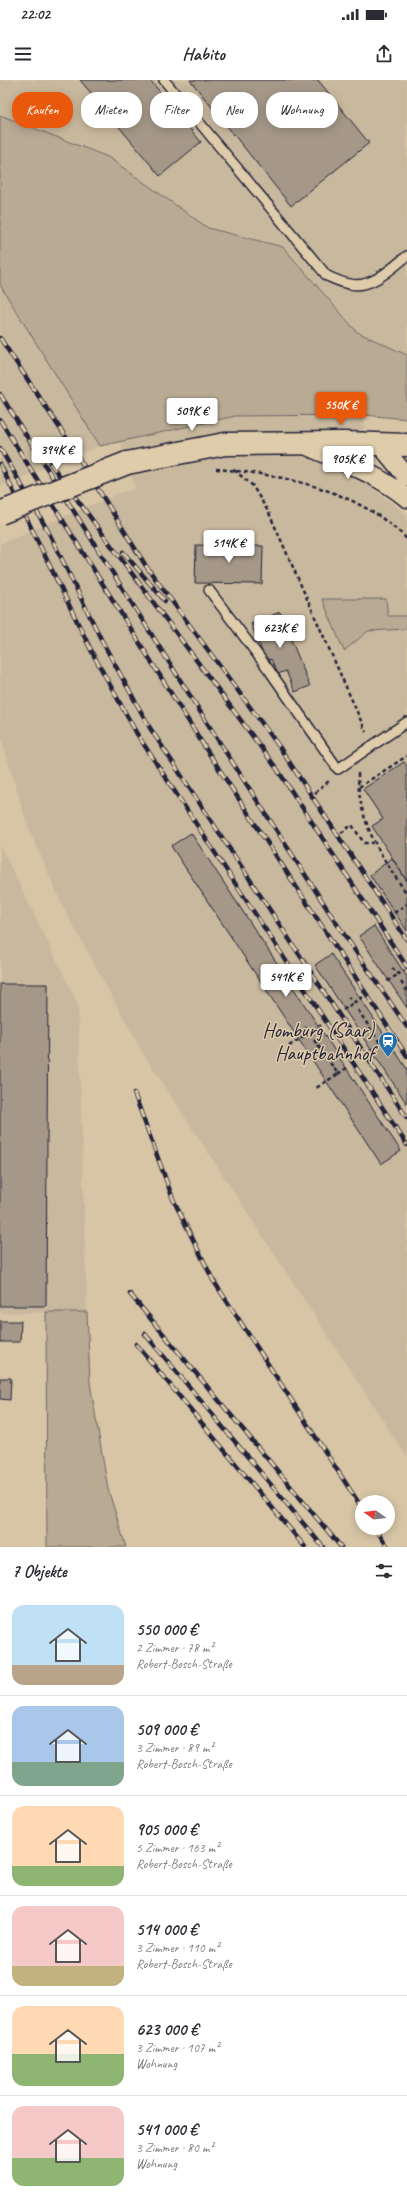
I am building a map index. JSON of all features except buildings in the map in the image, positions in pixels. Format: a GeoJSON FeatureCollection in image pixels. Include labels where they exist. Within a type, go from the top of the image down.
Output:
{"type":"FeatureCollection","features":[{"type":"Feature","properties":{"kind":"main road"},"geometry":{"type":"LineString","coordinates":[[0,513],[126,463],[225,444],[301,443],[407,445]]}},
{"type":"Feature","properties":{"kind":"street"},"geometry":{"type":"LineString","coordinates":[[301,443],[343,463],[368,471],[407,498]]}},
{"type":"Feature","properties":{"kind":"street"},"geometry":{"type":"LineString","coordinates":[[380,444],[407,477]]}},
{"type":"Feature","properties":{"kind":"lane"},"geometry":{"type":"LineString","coordinates":[[164,80],[327,276],[351,285],[368,283],[385,274],[407,256]]}},
{"type":"Feature","properties":{"kind":"lane"},"geometry":{"type":"LineString","coordinates":[[209,590],[269,670],[338,769],[371,745],[407,722]]}},
{"type":"Feature","properties":{"kind":"path"},"geometry":{"type":"LineString","coordinates":[[212,469],[234,470],[278,477],[314,486],[356,502],[394,526],[407,539]]}},
{"type":"Feature","properties":{"kind":"path"},"geometry":{"type":"LineString","coordinates":[[234,470],[252,485],[269,513],[371,745]]}},
{"type":"Feature","properties":{"kind":"path"},"geometry":{"type":"LineString","coordinates":[[407,756],[358,787],[365,822],[373,843],[407,894]]}},
{"type":"Feature","properties":{"kind":"path"},"geometry":{"type":"LineString","coordinates":[[315,793],[327,784]]}},
{"type":"Feature","properties":{"kind":"path"},"geometry":{"type":"LineString","coordinates":[[341,833],[352,825],[364,843],[373,843]]}},
{"type":"Feature","properties":{"kind":"path"},"geometry":{"type":"LineString","coordinates":[[394,912],[407,904]]}},
{"type":"Feature","properties":{"kind":"path"},"geometry":{"type":"LineString","coordinates":[[392,968],[399,974]]}},
{"type":"Feature","properties":{"kind":"path"},"geometry":{"type":"LineString","coordinates":[[387,981],[405,970]]}},
{"type":"Feature","properties":{"kind":"path"},"geometry":{"type":"LineString","coordinates":[[401,982],[407,991]]}},
{"type":"Feature","properties":{"kind":"path"},"geometry":{"type":"LineString","coordinates":[[343,1010],[365,995]]}},
{"type":"Feature","properties":{"kind":"path"},"geometry":{"type":"LineString","coordinates":[[348,997],[355,1002]]}},
{"type":"Feature","properties":{"kind":"path"},"geometry":{"type":"LineString","coordinates":[[358,1010],[380,1043]]}},
{"type":"Feature","properties":{"kind":"path"},"geometry":{"type":"LineString","coordinates":[[289,1046],[321,1025]]}},
{"type":"Feature","properties":{"kind":"path"},"geometry":{"type":"LineString","coordinates":[[305,1026],[308,1034]]}},
{"type":"Feature","properties":{"kind":"path"},"geometry":{"type":"LineString","coordinates":[[370,1050],[392,1035]]}},
{"type":"Feature","properties":{"kind":"path"},"geometry":{"type":"LineString","coordinates":[[314,1040],[338,1074]]}},
{"type":"Feature","properties":{"kind":"path"},"geometry":{"type":"LineString","coordinates":[[316,1088],[348,1067]]}},
{"type":"Feature","properties":{"kind":"shaded area"},"geometry":{"type":"Polygon","coordinates":[[[0,80],[407,80],[407,355],[357,332],[283,247],[208,228],[108,157],[33,128],[73,128],[73,92],[12,92],[12,120],[0,115],[0,80]]]}},
{"type":"Feature","properties":{"kind":"shaded area"},"geometry":{"type":"Polygon","coordinates":[[[0,115],[12,120],[12,128],[33,128],[108,157],[208,228],[283,247],[357,332],[407,355],[407,419],[364,415],[235,416],[100,446],[0,285],[0,115]]]}},
{"type":"Feature","properties":{"kind":"shaded area"},"geometry":{"type":"Polygon","coordinates":[[[0,285],[100,446],[0,486],[0,285]]]}},
{"type":"Feature","properties":{"kind":"shaded area"},"geometry":{"type":"Polygon","coordinates":[[[364,415],[363,481],[407,515],[407,1457],[143,1053],[63,907],[27,824],[0,734],[0,544],[119,493],[136,489],[120,441],[235,416],[364,415]]]}},
{"type":"Feature","properties":{"kind":"shaded area"},"geometry":{"type":"Polygon","coordinates":[[[322,599],[386,599],[388,616],[407,616],[407,629],[368,631],[344,651],[322,599]]]}},
{"type":"Feature","properties":{"kind":"shaded area"},"geometry":{"type":"Polygon","coordinates":[[[0,845],[78,1004],[87,1312],[0,1313],[0,845]]]}},
{"type":"Feature","properties":{"kind":"shaded area"},"geometry":{"type":"Polygon","coordinates":[[[46,1312],[87,1312],[90,1383],[108,1489],[126,1547],[47,1547],[46,1312]]]}},
{"type":"Feature","properties":{"kind":"railway"},"geometry":{"type":"LineString","coordinates":[[0,338],[65,436],[146,566],[278,745],[407,940]]}},
{"type":"Feature","properties":{"kind":"railway"},"geometry":{"type":"LineString","coordinates":[[0,394],[218,740],[337,924],[407,1027]]}},
{"type":"Feature","properties":{"kind":"railway"},"geometry":{"type":"LineString","coordinates":[[0,420],[206,749],[407,1056]]}},
{"type":"Feature","properties":{"kind":"railway"},"geometry":{"type":"LineString","coordinates":[[0,448],[48,531],[103,643],[150,728],[407,1118]]}},
{"type":"Feature","properties":{"kind":"railway"},"geometry":{"type":"LineString","coordinates":[[50,463],[277,769],[407,967]]}},
{"type":"Feature","properties":{"kind":"railway"},"geometry":{"type":"LineString","coordinates":[[0,464],[93,654],[137,734],[407,1145]]}},
{"type":"Feature","properties":{"kind":"railway"},"geometry":{"type":"LineString","coordinates":[[123,552],[165,601]]}},
{"type":"Feature","properties":{"kind":"railway"},"geometry":{"type":"LineString","coordinates":[[134,1093],[173,1199],[213,1280],[355,1497]]}},
{"type":"Feature","properties":{"kind":"railway"},"geometry":{"type":"LineString","coordinates":[[130,1294],[341,1547]]}},
{"type":"Feature","properties":{"kind":"railway"},"geometry":{"type":"LineString","coordinates":[[145,1334],[323,1547]]}},
{"type":"Feature","properties":{"kind":"railway"},"geometry":{"type":"LineString","coordinates":[[136,1344],[305,1547]]}},
{"type":"Feature","properties":{"kind":"railway"},"geometry":{"type":"LineString","coordinates":[[380,1535],[388,1547]]}},
{"type":"Feature","properties":{"kind":"place","name":"Homburg (Saar) Hauptbahnhof"},"geometry":{"type":"Point","coordinates":[388,1058]}}]}
